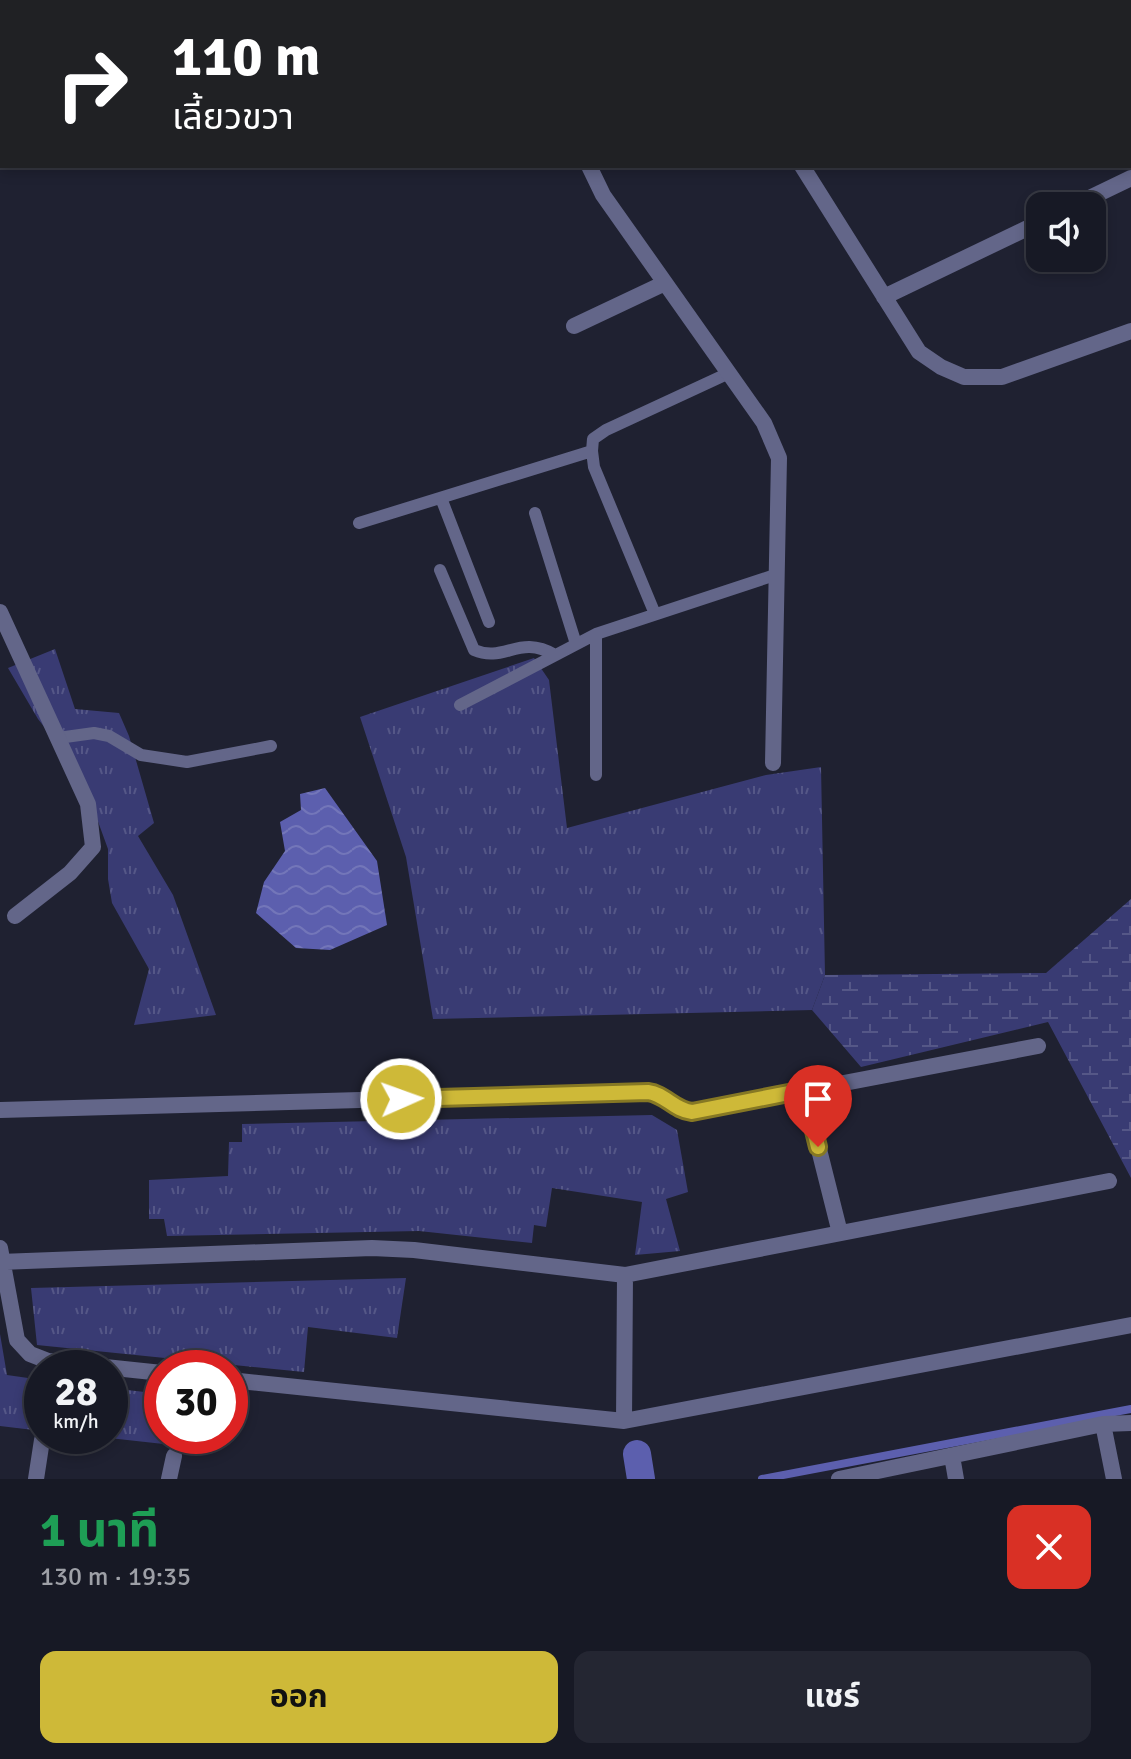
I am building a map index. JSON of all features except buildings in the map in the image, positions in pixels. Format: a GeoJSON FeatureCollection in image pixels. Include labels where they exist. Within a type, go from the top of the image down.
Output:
{"type":"FeatureCollection","features":[{"type":"Feature","properties":{"kind":"street"},"geometry":{"type":"LineString","coordinates":[[590,168],[603,195],[764,423],[779,458],[773,763]]}},
{"type":"Feature","properties":{"kind":"street"},"geometry":{"type":"LineString","coordinates":[[803,168],[919,352],[941,367],[964,377],[1002,377],[1131,331]]}},
{"type":"Feature","properties":{"kind":"street"},"geometry":{"type":"LineString","coordinates":[[1102,192],[1131,178]]}},
{"type":"Feature","properties":{"kind":"street"},"geometry":{"type":"LineString","coordinates":[[884,297],[1026,229]]}},
{"type":"Feature","properties":{"kind":"street"},"geometry":{"type":"LineString","coordinates":[[574,326],[665,283]]}},
{"type":"Feature","properties":{"kind":"street"},"geometry":{"type":"LineString","coordinates":[[0,612],[88,804],[93,847],[70,873],[15,916]]}},
{"type":"Feature","properties":{"kind":"street"},"geometry":{"type":"LineString","coordinates":[[0,1110],[648,1092],[655,1093],[675,1107],[692,1112],[1038,1046]]}},
{"type":"Feature","properties":{"kind":"street"},"geometry":{"type":"LineString","coordinates":[[804,1090],[840,1233]]}},
{"type":"Feature","properties":{"kind":"street"},"geometry":{"type":"LineString","coordinates":[[144,1371],[48,1361],[30,1354],[17,1340],[1,1257],[372,1248],[414,1250],[625,1275],[1109,1181]]}},
{"type":"Feature","properties":{"kind":"street"},"geometry":{"type":"LineString","coordinates":[[624,1421],[625,1275]]}},
{"type":"Feature","properties":{"kind":"street"},"geometry":{"type":"LineString","coordinates":[[248,1382],[624,1421],[1131,1325]]}},
{"type":"Feature","properties":{"kind":"street"},"geometry":{"type":"LineString","coordinates":[[839,1479],[1103,1424],[1131,1423]]}},
{"type":"Feature","properties":{"kind":"street"},"geometry":{"type":"LineString","coordinates":[[1103,1424],[1114,1479]]}},
{"type":"Feature","properties":{"kind":"street"},"geometry":{"type":"LineString","coordinates":[[36,1479],[40,1454]]}},
{"type":"Feature","properties":{"kind":"street"},"geometry":{"type":"LineString","coordinates":[[169,1479],[174,1456]]}},
{"type":"Feature","properties":{"kind":"street"},"geometry":{"type":"LineString","coordinates":[[952,1456],[956,1479]]}},
{"type":"Feature","properties":{"kind":"lane"},"geometry":{"type":"LineString","coordinates":[[655,614],[594,467],[593,439],[606,430],[729,373]]}},
{"type":"Feature","properties":{"kind":"lane"},"geometry":{"type":"LineString","coordinates":[[359,523],[592,451]]}},
{"type":"Feature","properties":{"kind":"lane"},"geometry":{"type":"LineString","coordinates":[[441,498],[489,622]]}},
{"type":"Feature","properties":{"kind":"lane"},"geometry":{"type":"LineString","coordinates":[[535,513],[576,644]]}},
{"type":"Feature","properties":{"kind":"lane"},"geometry":{"type":"LineString","coordinates":[[440,570],[474,650],[483,654],[502,653],[529,645],[555,655]]}},
{"type":"Feature","properties":{"kind":"lane"},"geometry":{"type":"LineString","coordinates":[[460,705],[596,634],[778,574]]}},
{"type":"Feature","properties":{"kind":"lane"},"geometry":{"type":"LineString","coordinates":[[596,634],[596,775]]}},
{"type":"Feature","properties":{"kind":"lane"},"geometry":{"type":"LineString","coordinates":[[58,738],[94,733],[109,736],[141,755],[187,762],[271,746]]}},
{"type":"Feature","properties":{"kind":"green space"},"geometry":{"type":"Polygon","coordinates":[[[55,649],[75,709],[119,713],[129,736],[154,823],[138,836],[173,895],[216,1015],[134,1025],[149,969],[112,903],[108,849],[80,772],[38,719],[8,668],[55,649]]]}},
{"type":"Feature","properties":{"kind":"green space"},"geometry":{"type":"Polygon","coordinates":[[[534,658],[549,680],[567,828],[766,775],[821,767],[825,975],[812,1010],[433,1019],[406,857],[360,717],[534,658]]]}},
{"type":"Feature","properties":{"kind":"green space"},"geometry":{"type":"Polygon","coordinates":[[[1131,899],[1131,1178],[1048,1022],[861,1067],[812,1010],[825,975],[1046,973],[1131,899]]]}},
{"type":"Feature","properties":{"kind":"green space"},"geometry":{"type":"Polygon","coordinates":[[[652,1115],[677,1130],[688,1192],[666,1199],[680,1251],[635,1255],[642,1202],[552,1188],[546,1227],[534,1225],[532,1243],[419,1231],[167,1236],[164,1219],[149,1219],[149,1180],[228,1176],[229,1142],[242,1142],[242,1124],[652,1115]]]}},
{"type":"Feature","properties":{"kind":"green space"},"geometry":{"type":"Polygon","coordinates":[[[406,1278],[397,1338],[308,1327],[304,1372],[248,1366],[248,1350],[144,1350],[144,1356],[128,1354],[128,1350],[37,1345],[31,1288],[406,1278]]]}},
{"type":"Feature","properties":{"kind":"green space"},"geometry":{"type":"Polygon","coordinates":[[[0,1334],[7,1375],[24,1377],[24,1429],[0,1426],[0,1334]]]}},
{"type":"Feature","properties":{"kind":"green space"},"geometry":{"type":"Polygon","coordinates":[[[128,1390],[144,1392],[144,1442],[128,1440],[128,1390]]]}},
{"type":"Feature","properties":{"kind":"water"},"geometry":{"type":"Polygon","coordinates":[[[325,788],[377,861],[387,925],[330,950],[296,948],[256,913],[264,882],[285,851],[280,822],[301,810],[300,794],[325,788]]]}},
{"type":"Feature","properties":{"kind":"waterway"},"geometry":{"type":"LineString","coordinates":[[762,1479],[1131,1409]]}},
{"type":"Feature","properties":{"kind":"waterway"},"geometry":{"type":"LineString","coordinates":[[637,1454],[641,1479]]}},
{"type":"Feature","properties":{"kind":"route"},"geometry":{"type":"LineString","coordinates":[[401,1099],[648,1092],[655,1093],[683,1111],[692,1112],[804,1090],[818,1147]]}}]}
